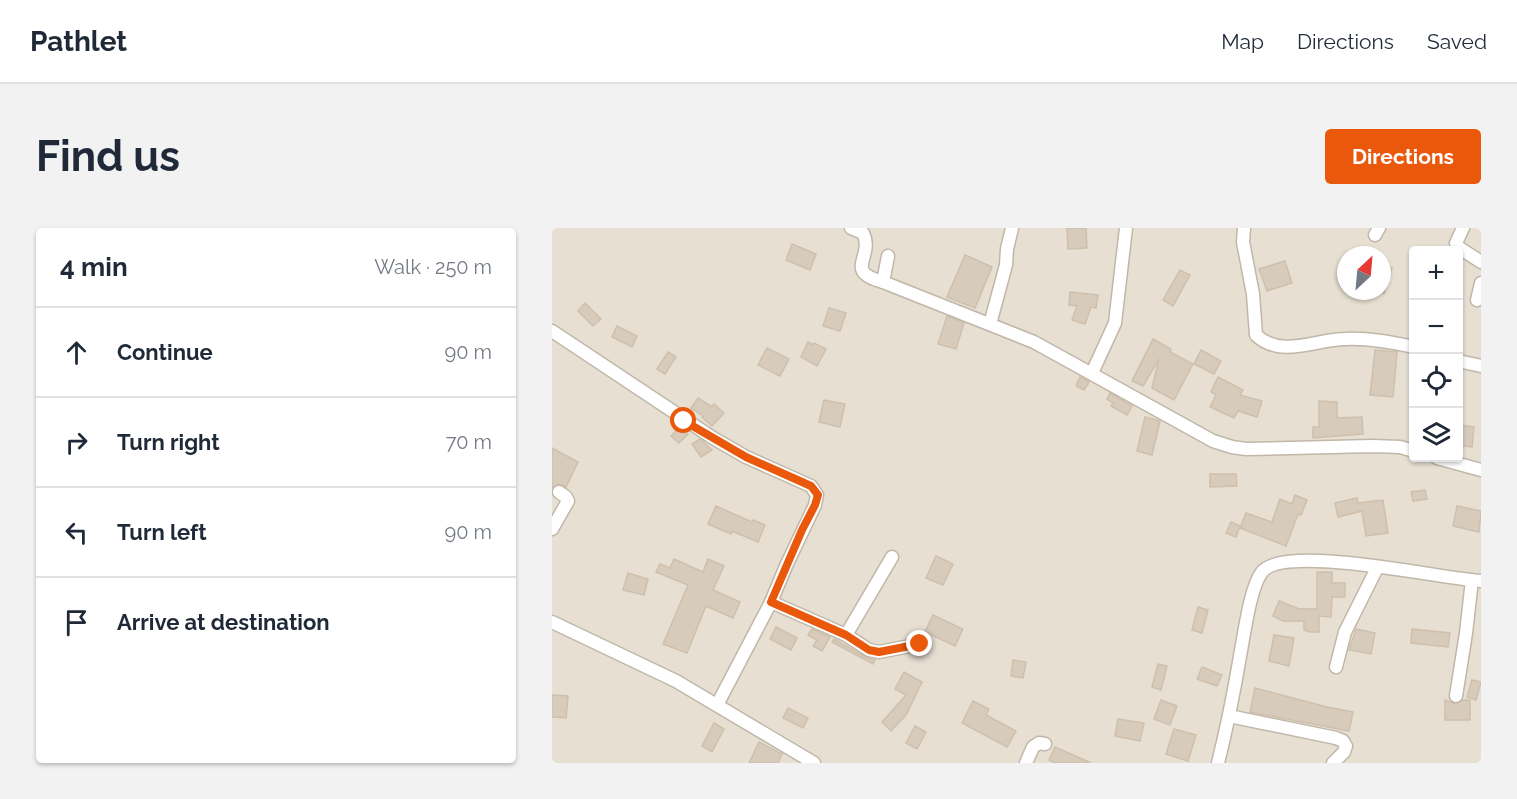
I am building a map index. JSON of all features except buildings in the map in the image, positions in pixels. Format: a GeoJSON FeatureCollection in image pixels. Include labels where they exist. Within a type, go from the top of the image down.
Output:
{"type":"FeatureCollection","features":[{"type":"Feature","properties":{"kind":"street"},"geometry":{"type":"LineString","coordinates":[[851,228],[863,233],[866,240],[862,266],[863,273],[868,278],[1034,342],[1185,427],[1232,447],[1246,449],[1372,446],[1400,447],[1409,450]]}},
{"type":"Feature","properties":{"kind":"street"},"geometry":{"type":"LineString","coordinates":[[990,324],[1006,265],[1012,228]]}},
{"type":"Feature","properties":{"kind":"street"},"geometry":{"type":"LineString","coordinates":[[1092,373],[1115,322],[1126,228]]}},
{"type":"Feature","properties":{"kind":"street"},"geometry":{"type":"LineString","coordinates":[[1244,228],[1256,335],[1261,340],[1272,345],[1286,347],[1343,339],[1377,339],[1409,346]]}},
{"type":"Feature","properties":{"kind":"street"},"geometry":{"type":"LineString","coordinates":[[1463,228],[1456,243],[1458,247],[1481,262]]}},
{"type":"Feature","properties":{"kind":"street"},"geometry":{"type":"LineString","coordinates":[[883,282],[888,256]]}},
{"type":"Feature","properties":{"kind":"street"},"geometry":{"type":"LineString","coordinates":[[1477,300],[1481,284]]}},
{"type":"Feature","properties":{"kind":"street"},"geometry":{"type":"LineString","coordinates":[[552,331],[712,438],[746,457],[811,486],[818,495],[771,602],[717,705]]}},
{"type":"Feature","properties":{"kind":"street"},"geometry":{"type":"LineString","coordinates":[[1463,362],[1481,366]]}},
{"type":"Feature","properties":{"kind":"street"},"geometry":{"type":"LineString","coordinates":[[1452,462],[1481,470]]}},
{"type":"Feature","properties":{"kind":"street"},"geometry":{"type":"LineString","coordinates":[[552,529],[568,501],[559,492]]}},
{"type":"Feature","properties":{"kind":"street"},"geometry":{"type":"LineString","coordinates":[[846,635],[892,557]]}},
{"type":"Feature","properties":{"kind":"street"},"geometry":{"type":"LineString","coordinates":[[1218,763],[1257,581],[1262,572],[1275,564],[1342,562],[1476,580],[1456,696]]}},
{"type":"Feature","properties":{"kind":"street"},"geometry":{"type":"LineString","coordinates":[[1336,667],[1348,624],[1377,568]]}},
{"type":"Feature","properties":{"kind":"street"},"geometry":{"type":"LineString","coordinates":[[771,602],[846,635],[874,652],[920,644]]}},
{"type":"Feature","properties":{"kind":"street"},"geometry":{"type":"LineString","coordinates":[[552,622],[630,658],[717,705],[814,763]]}},
{"type":"Feature","properties":{"kind":"street"},"geometry":{"type":"LineString","coordinates":[[1229,716],[1336,738],[1346,746],[1344,752],[1334,763]]}},
{"type":"Feature","properties":{"kind":"street"},"geometry":{"type":"LineString","coordinates":[[1026,763],[1034,747],[1039,743],[1046,744]]}},
{"type":"Feature","properties":{"kind":"shaded area"},"geometry":{"type":"Polygon","coordinates":[[[552,228],[1481,228],[1481,763],[552,763],[552,228]]]}},
{"type":"Feature","properties":{"kind":"route"},"geometry":{"type":"LineString","coordinates":[[684,421],[746,457],[811,486],[818,495],[771,602],[846,635],[874,652],[920,644]]}}]}
